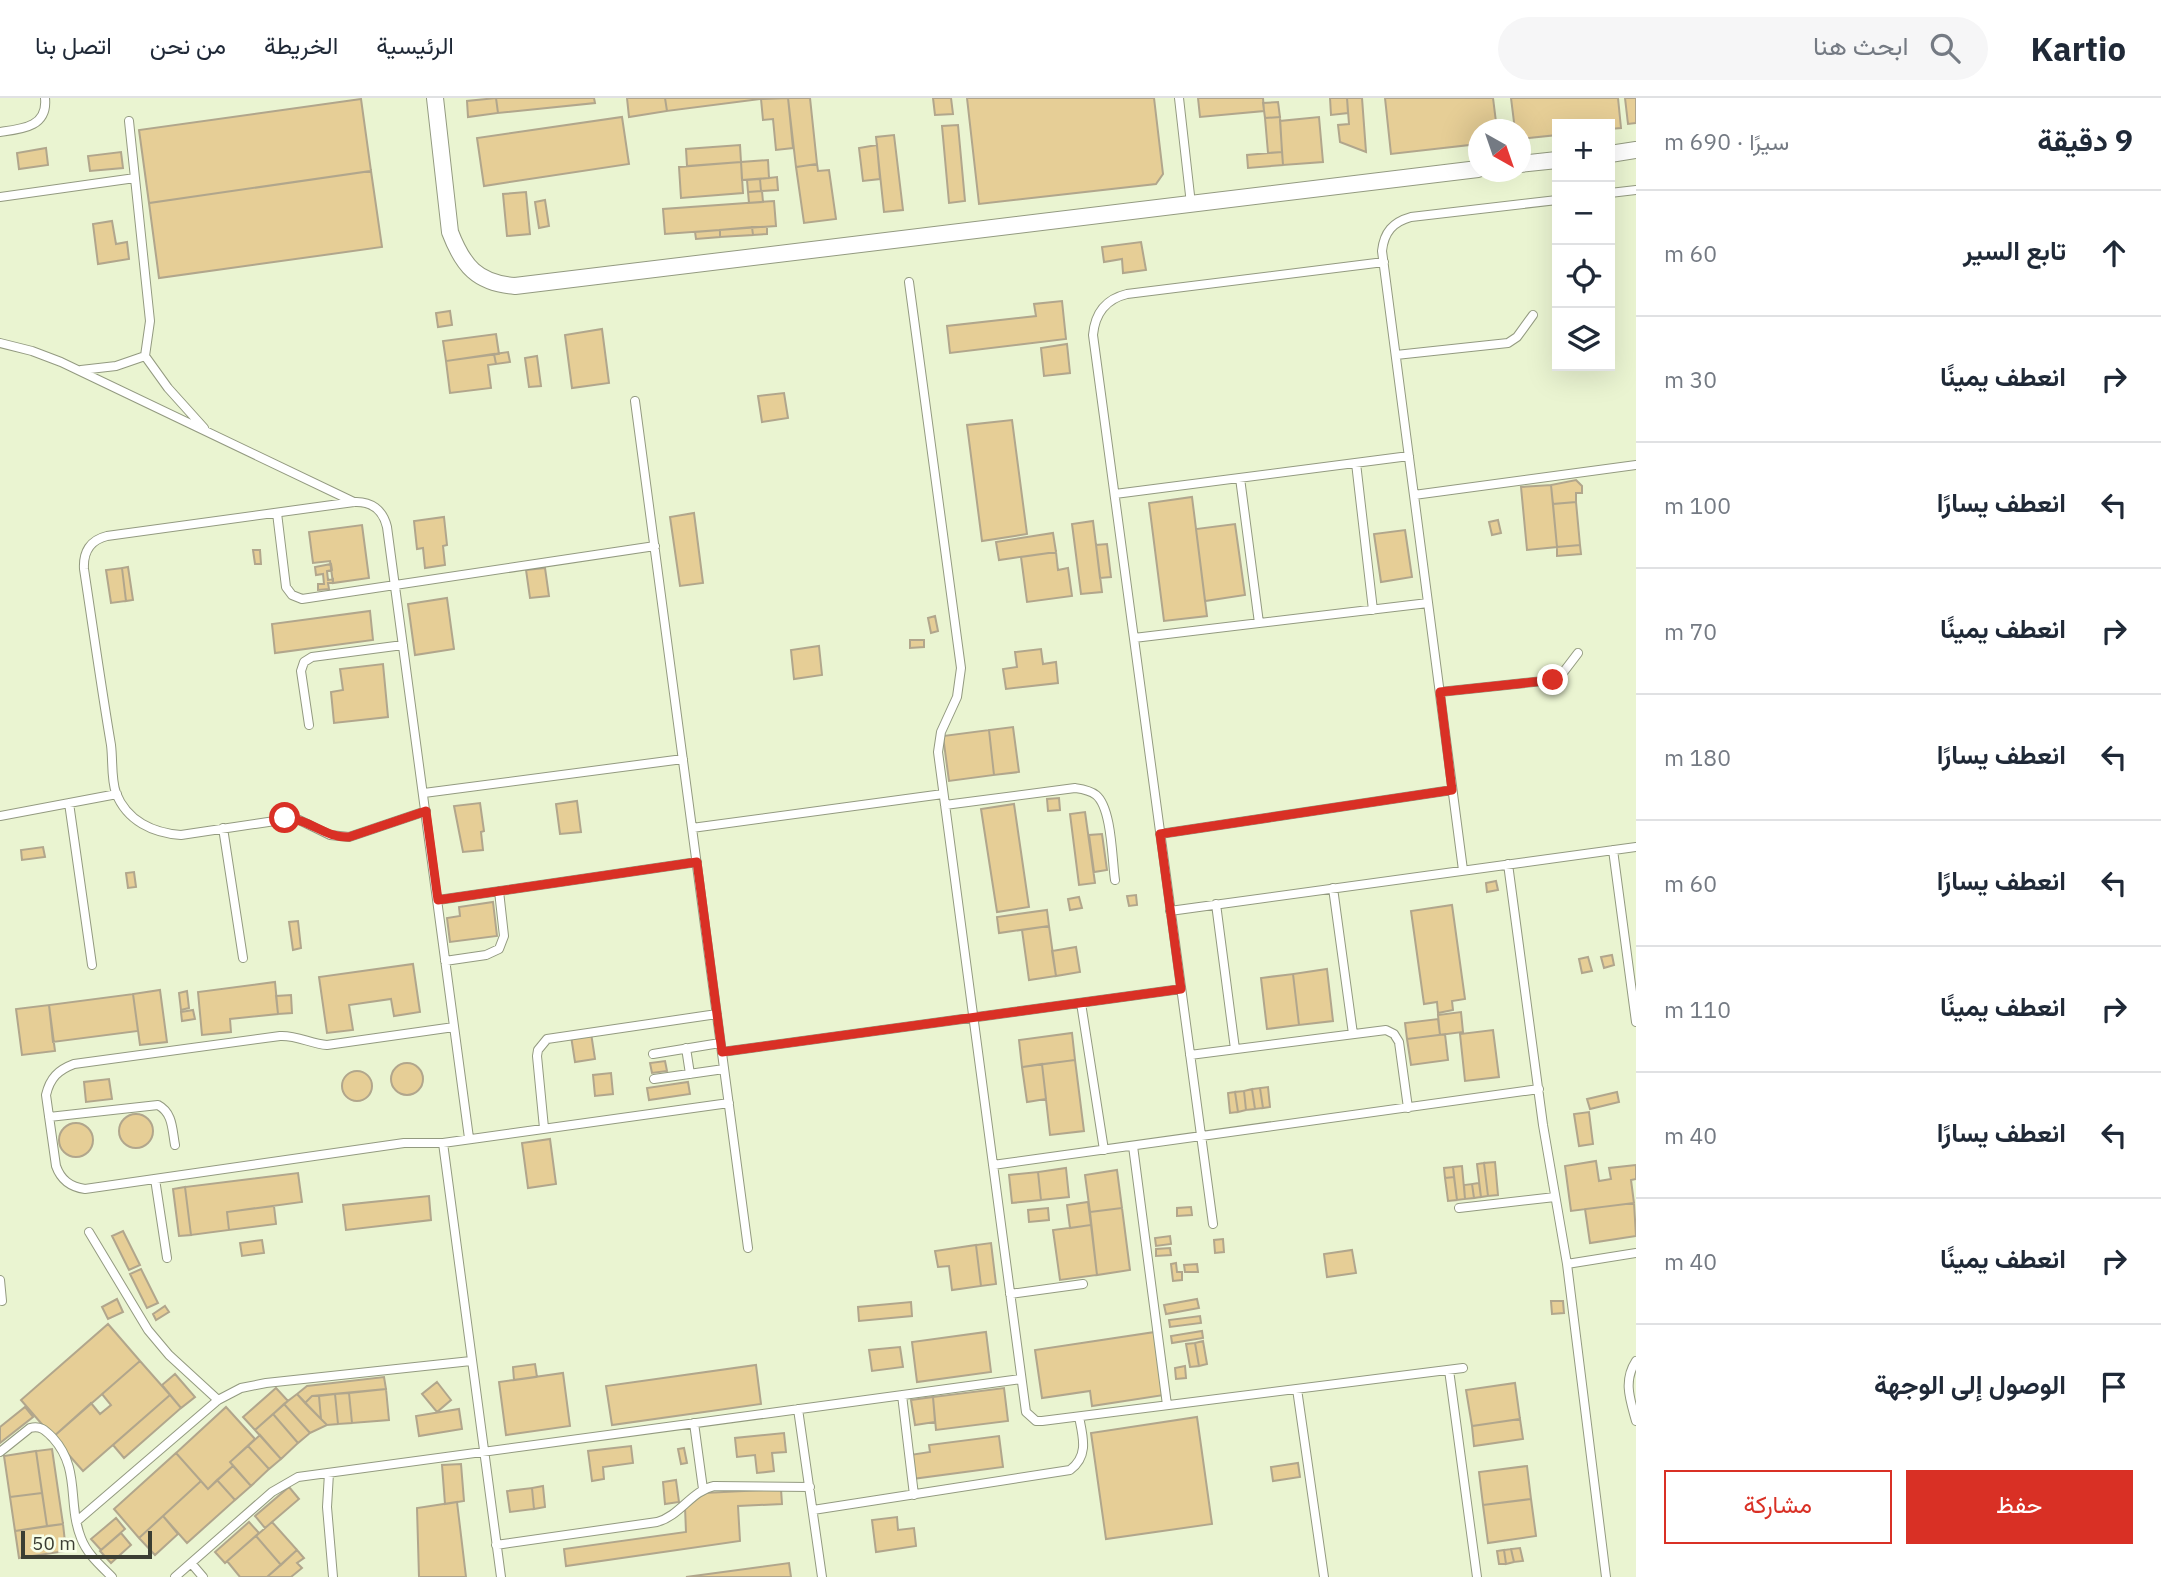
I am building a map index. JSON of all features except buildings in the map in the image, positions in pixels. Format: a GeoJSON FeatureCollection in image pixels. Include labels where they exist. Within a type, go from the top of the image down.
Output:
{"type":"FeatureCollection","features":[{"type":"Feature","properties":{"kind":"street"},"geometry":{"type":"LineString","coordinates":[[435,98],[450,232],[458,253],[466,264],[488,281],[515,286],[1468,170]]}},
{"type":"Feature","properties":{"kind":"street"},"geometry":{"type":"LineString","coordinates":[[1615,153],[1636,150]]}},
{"type":"Feature","properties":{"kind":"street"},"geometry":{"type":"LineString","coordinates":[[1531,163],[1552,161]]}},
{"type":"Feature","properties":{"kind":"lane"},"geometry":{"type":"LineString","coordinates":[[0,132],[34,125],[44,112],[45,98]]}},
{"type":"Feature","properties":{"kind":"lane"},"geometry":{"type":"LineString","coordinates":[[1179,98],[1191,204]]}},
{"type":"Feature","properties":{"kind":"lane"},"geometry":{"type":"LineString","coordinates":[[128,121],[150,321],[145,356],[168,388],[208,433]]}},
{"type":"Feature","properties":{"kind":"lane"},"geometry":{"type":"LineString","coordinates":[[0,197],[135,178]]}},
{"type":"Feature","properties":{"kind":"lane"},"geometry":{"type":"LineString","coordinates":[[1615,192],[1636,190]]}},
{"type":"Feature","properties":{"kind":"lane"},"geometry":{"type":"LineString","coordinates":[[1463,870],[1383,241],[1387,232],[1401,219],[1552,201]]}},
{"type":"Feature","properties":{"kind":"lane"},"geometry":{"type":"LineString","coordinates":[[1213,1224],[1093,335],[1097,316],[1109,301],[1127,294],[1384,262]]}},
{"type":"Feature","properties":{"kind":"lane"},"geometry":{"type":"LineString","coordinates":[[909,282],[961,668],[957,696],[938,745],[943,794],[1026,1412],[1030,1417],[1042,1422],[1463,1368]]}},
{"type":"Feature","properties":{"kind":"lane"},"geometry":{"type":"LineString","coordinates":[[1396,355],[1508,343],[1517,337],[1533,315]]}},
{"type":"Feature","properties":{"kind":"lane"},"geometry":{"type":"LineString","coordinates":[[0,343],[32,351],[77,370],[354,502]]}},
{"type":"Feature","properties":{"kind":"lane"},"geometry":{"type":"LineString","coordinates":[[77,370],[116,366],[145,356]]}},
{"type":"Feature","properties":{"kind":"lane"},"geometry":{"type":"LineString","coordinates":[[635,401],[748,1248]]}},
{"type":"Feature","properties":{"kind":"lane"},"geometry":{"type":"LineString","coordinates":[[1115,494],[1409,456]]}},
{"type":"Feature","properties":{"kind":"lane"},"geometry":{"type":"LineString","coordinates":[[1356,463],[1373,610]]}},
{"type":"Feature","properties":{"kind":"lane"},"geometry":{"type":"LineString","coordinates":[[1414,495],[1636,465]]}},
{"type":"Feature","properties":{"kind":"lane"},"geometry":{"type":"LineString","coordinates":[[1240,478],[1259,624]]}},
{"type":"Feature","properties":{"kind":"lane"},"geometry":{"type":"LineString","coordinates":[[426,811],[349,837],[330,835],[295,818],[181,835],[153,830],[130,814],[117,794],[84,569],[85,552],[94,541],[107,536],[354,502],[369,503],[381,512],[385,519],[424,793],[468,1138]]}},
{"type":"Feature","properties":{"kind":"lane"},"geometry":{"type":"LineString","coordinates":[[277,513],[286,587],[292,595],[302,598],[655,546]]}},
{"type":"Feature","properties":{"kind":"lane"},"geometry":{"type":"LineString","coordinates":[[1134,638],[1428,603]]}},
{"type":"Feature","properties":{"kind":"lane"},"geometry":{"type":"LineString","coordinates":[[309,726],[301,671],[308,659],[403,645]]}},
{"type":"Feature","properties":{"kind":"lane"},"geometry":{"type":"LineString","coordinates":[[1440,692],[1553,680],[1562,674],[1578,653]]}},
{"type":"Feature","properties":{"kind":"lane"},"geometry":{"type":"LineString","coordinates":[[424,793],[683,759]]}},
{"type":"Feature","properties":{"kind":"lane"},"geometry":{"type":"LineString","coordinates":[[945,805],[1075,788],[1090,791],[1105,807],[1115,880]]}},
{"type":"Feature","properties":{"kind":"lane"},"geometry":{"type":"LineString","coordinates":[[1160,834],[1452,790]]}},
{"type":"Feature","properties":{"kind":"lane"},"geometry":{"type":"LineString","coordinates":[[0,816],[117,794]]}},
{"type":"Feature","properties":{"kind":"lane"},"geometry":{"type":"LineString","coordinates":[[692,828],[943,794]]}},
{"type":"Feature","properties":{"kind":"lane"},"geometry":{"type":"LineString","coordinates":[[69,803],[92,965]]}},
{"type":"Feature","properties":{"kind":"lane"},"geometry":{"type":"LineString","coordinates":[[223,828],[243,958]]}},
{"type":"Feature","properties":{"kind":"lane"},"geometry":{"type":"LineString","coordinates":[[1170,911],[1636,847]]}},
{"type":"Feature","properties":{"kind":"lane"},"geometry":{"type":"LineString","coordinates":[[1613,850],[1636,1022]]}},
{"type":"Feature","properties":{"kind":"lane"},"geometry":{"type":"LineString","coordinates":[[438,900],[697,862]]}},
{"type":"Feature","properties":{"kind":"lane"},"geometry":{"type":"LineString","coordinates":[[1508,864],[1539,1089],[1567,1264],[1606,1577]]}},
{"type":"Feature","properties":{"kind":"lane"},"geometry":{"type":"LineString","coordinates":[[1333,888],[1353,1034]]}},
{"type":"Feature","properties":{"kind":"lane"},"geometry":{"type":"LineString","coordinates":[[445,961],[486,955],[499,949],[504,936],[499,891]]}},
{"type":"Feature","properties":{"kind":"lane"},"geometry":{"type":"LineString","coordinates":[[1216,904],[1235,1049]]}},
{"type":"Feature","properties":{"kind":"lane"},"geometry":{"type":"LineString","coordinates":[[722,1052],[1181,989]]}},
{"type":"Feature","properties":{"kind":"lane"},"geometry":{"type":"LineString","coordinates":[[1082,1003],[1104,1150]]}},
{"type":"Feature","properties":{"kind":"lane"},"geometry":{"type":"LineString","coordinates":[[544,1128],[537,1056],[538,1049],[547,1039],[717,1014]]}},
{"type":"Feature","properties":{"kind":"lane"},"geometry":{"type":"LineString","coordinates":[[454,1027],[327,1045],[297,1037],[280,1036],[74,1064],[55,1075],[46,1095],[55,1166],[58,1174],[69,1185],[85,1189],[404,1143],[443,1143],[729,1103]]}},
{"type":"Feature","properties":{"kind":"lane"},"geometry":{"type":"LineString","coordinates":[[1190,1055],[1386,1030],[1394,1034],[1399,1042],[1408,1108]]}},
{"type":"Feature","properties":{"kind":"lane"},"geometry":{"type":"LineString","coordinates":[[653,1054],[720,1043]]}},
{"type":"Feature","properties":{"kind":"lane"},"geometry":{"type":"LineString","coordinates":[[686,1048],[690,1074]]}},
{"type":"Feature","properties":{"kind":"lane"},"geometry":{"type":"LineString","coordinates":[[654,1080],[724,1069]]}},
{"type":"Feature","properties":{"kind":"lane"},"geometry":{"type":"LineString","coordinates":[[993,1165],[1539,1089]]}},
{"type":"Feature","properties":{"kind":"lane"},"geometry":{"type":"LineString","coordinates":[[49,1117],[158,1105],[170,1118],[175,1145]]}},
{"type":"Feature","properties":{"kind":"lane"},"geometry":{"type":"LineString","coordinates":[[443,1143],[500,1577]]}},
{"type":"Feature","properties":{"kind":"lane"},"geometry":{"type":"LineString","coordinates":[[1133,1146],[1167,1405]]}},
{"type":"Feature","properties":{"kind":"lane"},"geometry":{"type":"LineString","coordinates":[[155,1179],[167,1258]]}},
{"type":"Feature","properties":{"kind":"lane"},"geometry":{"type":"LineString","coordinates":[[1459,1208],[1555,1197]]}},
{"type":"Feature","properties":{"kind":"lane"},"geometry":{"type":"LineString","coordinates":[[89,1232],[138,1316],[153,1336],[181,1367],[218,1400]]}},
{"type":"Feature","properties":{"kind":"lane"},"geometry":{"type":"LineString","coordinates":[[1567,1264],[1636,1253]]}},
{"type":"Feature","properties":{"kind":"lane"},"geometry":{"type":"LineString","coordinates":[[0,1280],[2,1301]]}},
{"type":"Feature","properties":{"kind":"lane"},"geometry":{"type":"LineString","coordinates":[[1010,1294],[1083,1284]]}},
{"type":"Feature","properties":{"kind":"lane"},"geometry":{"type":"LineString","coordinates":[[77,1521],[229,1393],[253,1384],[471,1361]]}},
{"type":"Feature","properties":{"kind":"lane"},"geometry":{"type":"LineString","coordinates":[[1636,1361],[1628,1383],[1636,1421]]}},
{"type":"Feature","properties":{"kind":"lane"},"geometry":{"type":"LineString","coordinates":[[1450,1370],[1478,1577]]}},
{"type":"Feature","properties":{"kind":"lane"},"geometry":{"type":"LineString","coordinates":[[175,1577],[280,1486],[298,1477],[1021,1379]]}},
{"type":"Feature","properties":{"kind":"lane"},"geometry":{"type":"LineString","coordinates":[[1297,1389],[1324,1577]]}},
{"type":"Feature","properties":{"kind":"lane"},"geometry":{"type":"LineString","coordinates":[[902,1395],[914,1495]]}},
{"type":"Feature","properties":{"kind":"lane"},"geometry":{"type":"LineString","coordinates":[[798,1409],[822,1577]]}},
{"type":"Feature","properties":{"kind":"lane"},"geometry":{"type":"LineString","coordinates":[[813,1510],[1070,1470],[1081,1458],[1084,1450],[1079,1417]]}},
{"type":"Feature","properties":{"kind":"lane"},"geometry":{"type":"LineString","coordinates":[[694,1423],[703,1489]]}},
{"type":"Feature","properties":{"kind":"lane"},"geometry":{"type":"LineString","coordinates":[[0,1452],[30,1428],[35,1426],[46,1431],[66,1456],[77,1521],[87,1550],[111,1577]]}},
{"type":"Feature","properties":{"kind":"lane"},"geometry":{"type":"LineString","coordinates":[[329,1473],[328,1516],[333,1577]]}},
{"type":"Feature","properties":{"kind":"lane"},"geometry":{"type":"LineString","coordinates":[[496,1545],[657,1522],[674,1514],[703,1489],[720,1486],[810,1487]]}},
{"type":"Feature","properties":{"kind":"lane"},"geometry":{"type":"LineString","coordinates":[[191,1563],[202,1577]]}},
{"type":"Feature","properties":{"kind":"shaded area"},"geometry":{"type":"Polygon","coordinates":[[[0,98],[1636,98],[1636,1577],[0,1577],[0,98]]]}},
{"type":"Feature","properties":{"kind":"route"},"geometry":{"type":"LineString","coordinates":[[285,818],[304,821],[330,835],[349,837],[426,811],[438,900],[697,862],[722,1052],[1181,989],[1160,834],[1452,790],[1440,692],[1553,680]]}}]}
